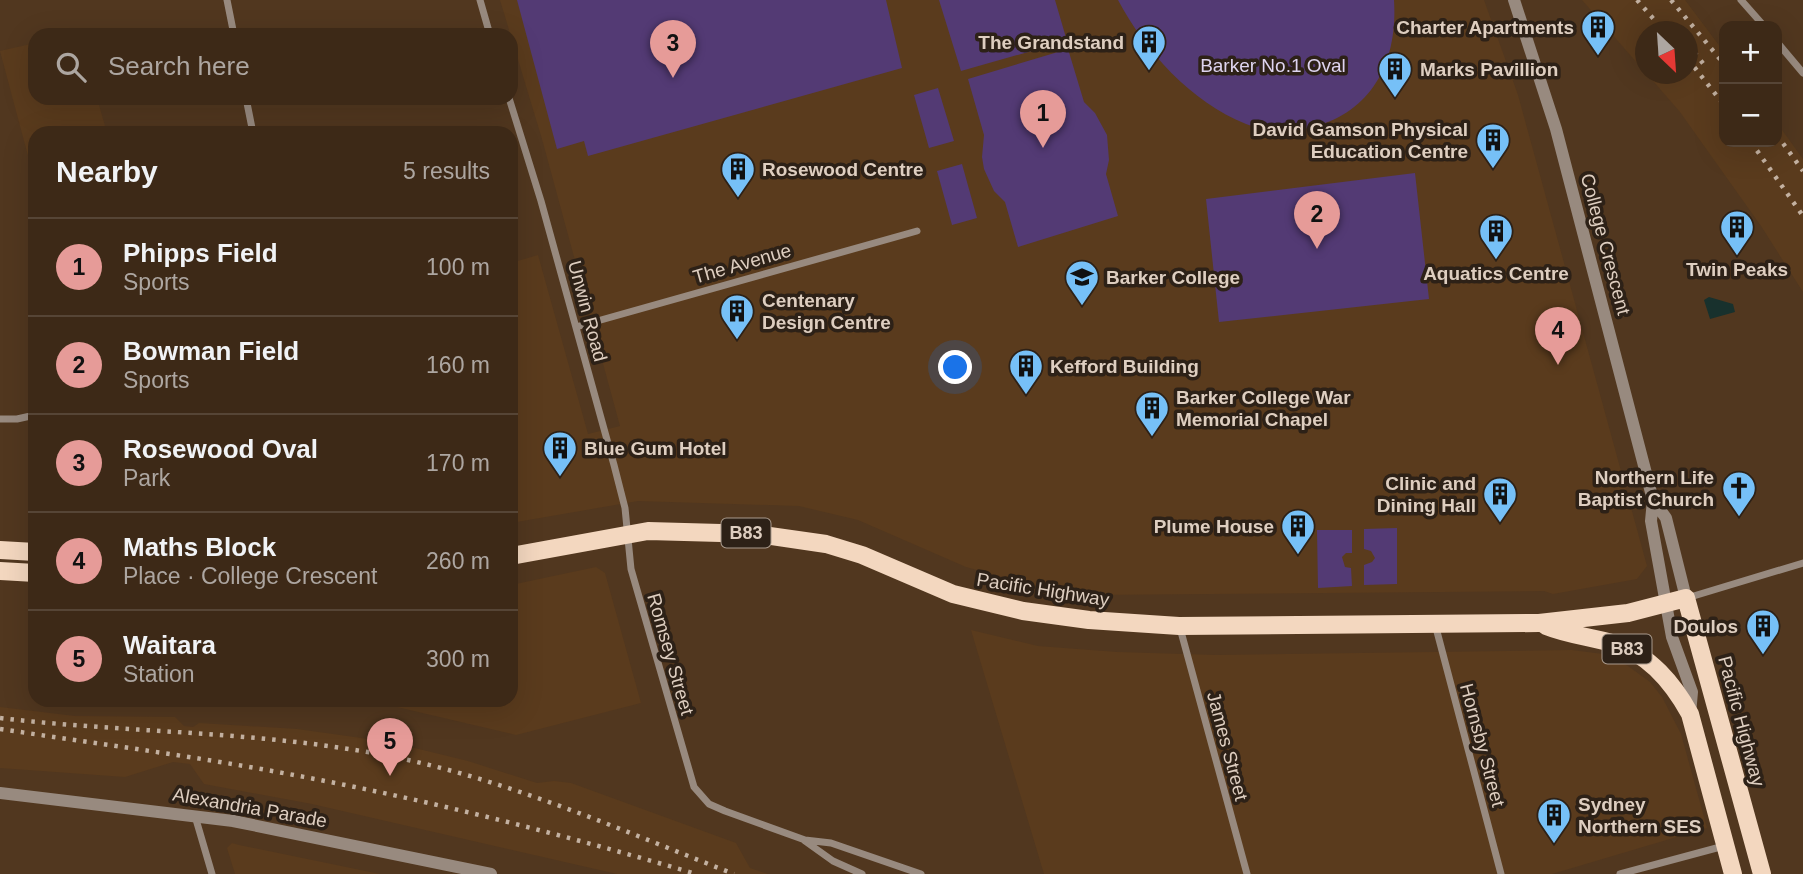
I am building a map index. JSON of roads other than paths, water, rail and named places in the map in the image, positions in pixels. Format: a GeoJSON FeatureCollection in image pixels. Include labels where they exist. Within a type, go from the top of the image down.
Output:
{"type":"FeatureCollection","features":[{"type":"Feature","properties":{"kind":"main road","name":"Pacific Highway"},"geometry":{"type":"LineString","coordinates":[[518,555],[657,531],[797,538],[862,555],[967,598],[1023,611],[1089,620],[1179,626],[1539,623],[1628,613],[1686,598],[1762,874]]}},
{"type":"Feature","properties":{"kind":"main road"},"geometry":{"type":"LineString","coordinates":[[0,550],[28,552]]}},
{"type":"Feature","properties":{"kind":"main road"},"geometry":{"type":"LineString","coordinates":[[0,571],[28,573]]}},
{"type":"Feature","properties":{"kind":"main road","name":"Pacific Highway"},"geometry":{"type":"LineString","coordinates":[[1539,623],[1574,636],[1619,645],[1642,658],[1671,684],[1690,715],[1733,874]]}},
{"type":"Feature","properties":{"kind":"street"},"geometry":{"type":"LineString","coordinates":[[227,0],[233,28]]}},
{"type":"Feature","properties":{"kind":"street"},"geometry":{"type":"LineString","coordinates":[[480,0],[488,28]]}},
{"type":"Feature","properties":{"kind":"street","name":"College Crescent"},"geometry":{"type":"LineString","coordinates":[[1514,0],[1556,129],[1653,500],[1651,522],[1667,604]]}},
{"type":"Feature","properties":{"kind":"street"},"geometry":{"type":"LineString","coordinates":[[1741,0],[1760,21]]}},
{"type":"Feature","properties":{"kind":"street"},"geometry":{"type":"LineString","coordinates":[[1782,48],[1803,73]]}},
{"type":"Feature","properties":{"kind":"street"},"geometry":{"type":"LineString","coordinates":[[247,105],[252,126]]}},
{"type":"Feature","properties":{"kind":"street","name":"Unwin Road"},"geometry":{"type":"LineString","coordinates":[[511,105],[517,126]]}},
{"type":"Feature","properties":{"kind":"street","name":"Unwin Road"},"geometry":{"type":"LineString","coordinates":[[518,129],[623,500],[627,535]]}},
{"type":"Feature","properties":{"kind":"street","name":"The Avenue"},"geometry":{"type":"LineString","coordinates":[[576,327],[917,231]]}},
{"type":"Feature","properties":{"kind":"street"},"geometry":{"type":"LineString","coordinates":[[0,419],[28,417]]}},
{"type":"Feature","properties":{"kind":"street","name":"College Crescent"},"geometry":{"type":"LineString","coordinates":[[1653,500],[1666,518],[1686,598]]}},
{"type":"Feature","properties":{"kind":"street","name":"Romsey Street"},"geometry":{"type":"LineString","coordinates":[[627,535],[629,563],[691,780],[698,793],[709,804],[805,840]]}},
{"type":"Feature","properties":{"kind":"street"},"geometry":{"type":"LineString","coordinates":[[1686,598],[1803,563]]}},
{"type":"Feature","properties":{"kind":"street","name":"Pacific Highway"},"geometry":{"type":"LineString","coordinates":[[1667,604],[1675,647],[1692,692],[1690,715]]}},
{"type":"Feature","properties":{"kind":"street","name":"Hornsby Street"},"geometry":{"type":"LineString","coordinates":[[1435,624],[1501,874]]}},
{"type":"Feature","properties":{"kind":"street","name":"James Street"},"geometry":{"type":"LineString","coordinates":[[1179,626],[1247,874]]}},
{"type":"Feature","properties":{"kind":"street","name":"Alexandria Parade"},"geometry":{"type":"LineString","coordinates":[[0,793],[233,821],[489,874]]}},
{"type":"Feature","properties":{"kind":"street"},"geometry":{"type":"LineString","coordinates":[[195,816],[212,874]]}},
{"type":"Feature","properties":{"kind":"street"},"geometry":{"type":"LineString","coordinates":[[805,840],[833,861],[862,874]]}},
{"type":"Feature","properties":{"kind":"street"},"geometry":{"type":"LineString","coordinates":[[805,840],[831,843],[921,874]]}},
{"type":"Feature","properties":{"kind":"street"},"geometry":{"type":"LineString","coordinates":[[1620,874],[1725,846]]}},
{"type":"Feature","properties":{"kind":"water"},"geometry":{"type":"Polygon","coordinates":[[[1709,297],[1733,304],[1735,312],[1710,319],[1704,300],[1709,297]]]}},
{"type":"Feature","properties":{"kind":"railway"},"geometry":{"type":"LineString","coordinates":[[1637,0],[1655,21]]}},
{"type":"Feature","properties":{"kind":"railway"},"geometry":{"type":"LineString","coordinates":[[1671,0],[1719,58]]}},
{"type":"Feature","properties":{"kind":"railway"},"geometry":{"type":"LineString","coordinates":[[1698,57],[1705,66]]}},
{"type":"Feature","properties":{"kind":"railway"},"geometry":{"type":"LineString","coordinates":[[1698,72],[1719,99]]}},
{"type":"Feature","properties":{"kind":"railway"},"geometry":{"type":"LineString","coordinates":[[1782,142],[1803,171]]}},
{"type":"Feature","properties":{"kind":"railway"},"geometry":{"type":"LineString","coordinates":[[1755,147],[1803,216]]}},
{"type":"Feature","properties":{"kind":"railway"},"geometry":{"type":"LineString","coordinates":[[0,718],[267,739],[404,759],[500,785],[734,874]]}},
{"type":"Feature","properties":{"kind":"railway"},"geometry":{"type":"LineString","coordinates":[[0,729],[225,763],[399,796],[499,820],[696,874]]}},
{"type":"Feature","properties":{"kind":"place","name":"Charter Apartments"},"geometry":{"type":"Point","coordinates":[1598,57]}},
{"type":"Feature","properties":{"kind":"place","name":"The Grandstand"},"geometry":{"type":"Point","coordinates":[1149,72]}},
{"type":"Feature","properties":{"kind":"place","name":"Rosewood Oval"},"geometry":{"type":"Point","coordinates":[673,78]}},
{"type":"Feature","properties":{"kind":"place","name":"Marks Pavillion"},"geometry":{"type":"Point","coordinates":[1395,99]}},
{"type":"Feature","properties":{"kind":"place","name":"Phipps Field"},"geometry":{"type":"Point","coordinates":[1043,148]}},
{"type":"Feature","properties":{"kind":"place","name":"David Gamson Physical Education Centre"},"geometry":{"type":"Point","coordinates":[1493,170]}},
{"type":"Feature","properties":{"kind":"place","name":"Rosewood Centre"},"geometry":{"type":"Point","coordinates":[738,199]}},
{"type":"Feature","properties":{"kind":"place","name":"Bowman Field"},"geometry":{"type":"Point","coordinates":[1317,249]}},
{"type":"Feature","properties":{"kind":"place","name":"Twin Peaks"},"geometry":{"type":"Point","coordinates":[1737,257]}},
{"type":"Feature","properties":{"kind":"place","name":"Aquatics Centre"},"geometry":{"type":"Point","coordinates":[1496,261]}},
{"type":"Feature","properties":{"kind":"place","name":"Barker College"},"geometry":{"type":"Point","coordinates":[1082,307]}},
{"type":"Feature","properties":{"kind":"place","name":"Centenary Design Centre"},"geometry":{"type":"Point","coordinates":[737,341]}},
{"type":"Feature","properties":{"kind":"place","name":"Maths Block"},"geometry":{"type":"Point","coordinates":[1558,365]}},
{"type":"Feature","properties":{"kind":"place","name":"Kefford Building"},"geometry":{"type":"Point","coordinates":[1026,396]}},
{"type":"Feature","properties":{"kind":"place","name":"Barker College War Memorial Chapel"},"geometry":{"type":"Point","coordinates":[1152,438]}},
{"type":"Feature","properties":{"kind":"place","name":"Blue Gum Hotel"},"geometry":{"type":"Point","coordinates":[560,478]}},
{"type":"Feature","properties":{"kind":"place","name":"Northern Life Baptist Church"},"geometry":{"type":"Point","coordinates":[1739,518]}},
{"type":"Feature","properties":{"kind":"place","name":"Clinic and Dining Hall"},"geometry":{"type":"Point","coordinates":[1500,524]}},
{"type":"Feature","properties":{"kind":"place","name":"Plume House"},"geometry":{"type":"Point","coordinates":[1298,556]}},
{"type":"Feature","properties":{"kind":"place","name":"Doulos"},"geometry":{"type":"Point","coordinates":[1763,656]}},
{"type":"Feature","properties":{"kind":"place","name":"Waitara"},"geometry":{"type":"Point","coordinates":[390,776]}},
{"type":"Feature","properties":{"kind":"place","name":"Sydney Northern SES"},"geometry":{"type":"Point","coordinates":[1554,845]}},
{"type":"Feature","properties":{"kind":"park label","name":"Barker No.1 Oval"},"geometry":{"type":"Point","coordinates":[1273,65]}}]}
